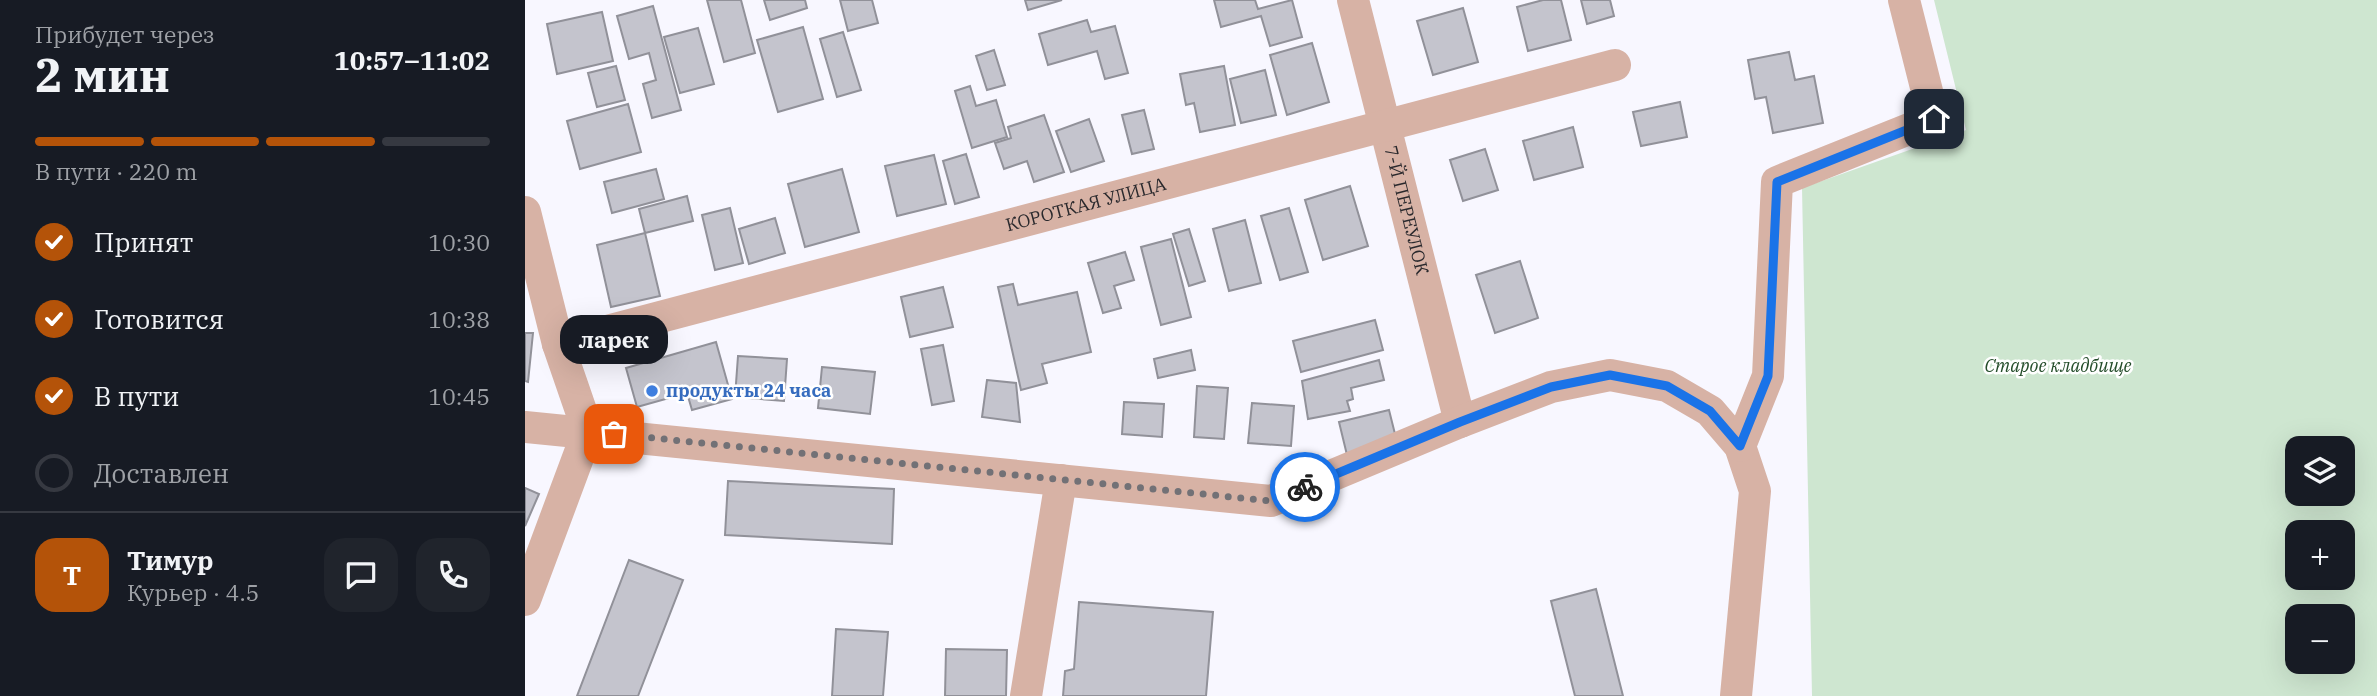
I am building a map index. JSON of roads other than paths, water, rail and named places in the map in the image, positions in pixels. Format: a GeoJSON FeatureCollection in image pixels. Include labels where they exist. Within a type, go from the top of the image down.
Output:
{"type":"FeatureCollection","features":[{"type":"Feature","properties":{"kind":"street","name":"7-Й ПЕРЕУЛОК"},"geometry":{"type":"LineString","coordinates":[[1353,0],[1460,422]]}},
{"type":"Feature","properties":{"kind":"street"},"geometry":{"type":"LineString","coordinates":[[1740,446],[1768,376],[1777,182],[1934,119],[1904,0]]}},
{"type":"Feature","properties":{"kind":"street","name":"КОРОТКАЯ УЛИЦА"},"geometry":{"type":"LineString","coordinates":[[558,344],[1615,65]]}},
{"type":"Feature","properties":{"kind":"street"},"geometry":{"type":"LineString","coordinates":[[525,212],[558,344],[588,431],[525,600]]}},
{"type":"Feature","properties":{"kind":"street"},"geometry":{"type":"LineString","coordinates":[[525,427],[588,431],[1271,501],[1551,387],[1610,375],[1667,386],[1710,411],[1740,446],[1755,491],[1736,696]]}},
{"type":"Feature","properties":{"kind":"street"},"geometry":{"type":"LineString","coordinates":[[1025,696],[1061,480]]}},
{"type":"Feature","properties":{"kind":"place","name":"продукты 24 часа"},"geometry":{"type":"Point","coordinates":[652,391]}},
{"type":"Feature","properties":{"kind":"place","name":"ларек"},"geometry":{"type":"Point","coordinates":[614,434]}},
{"type":"Feature","properties":{"kind":"park label","name":"Старое кладбище"},"geometry":{"type":"Point","coordinates":[2058,366]}}]}
